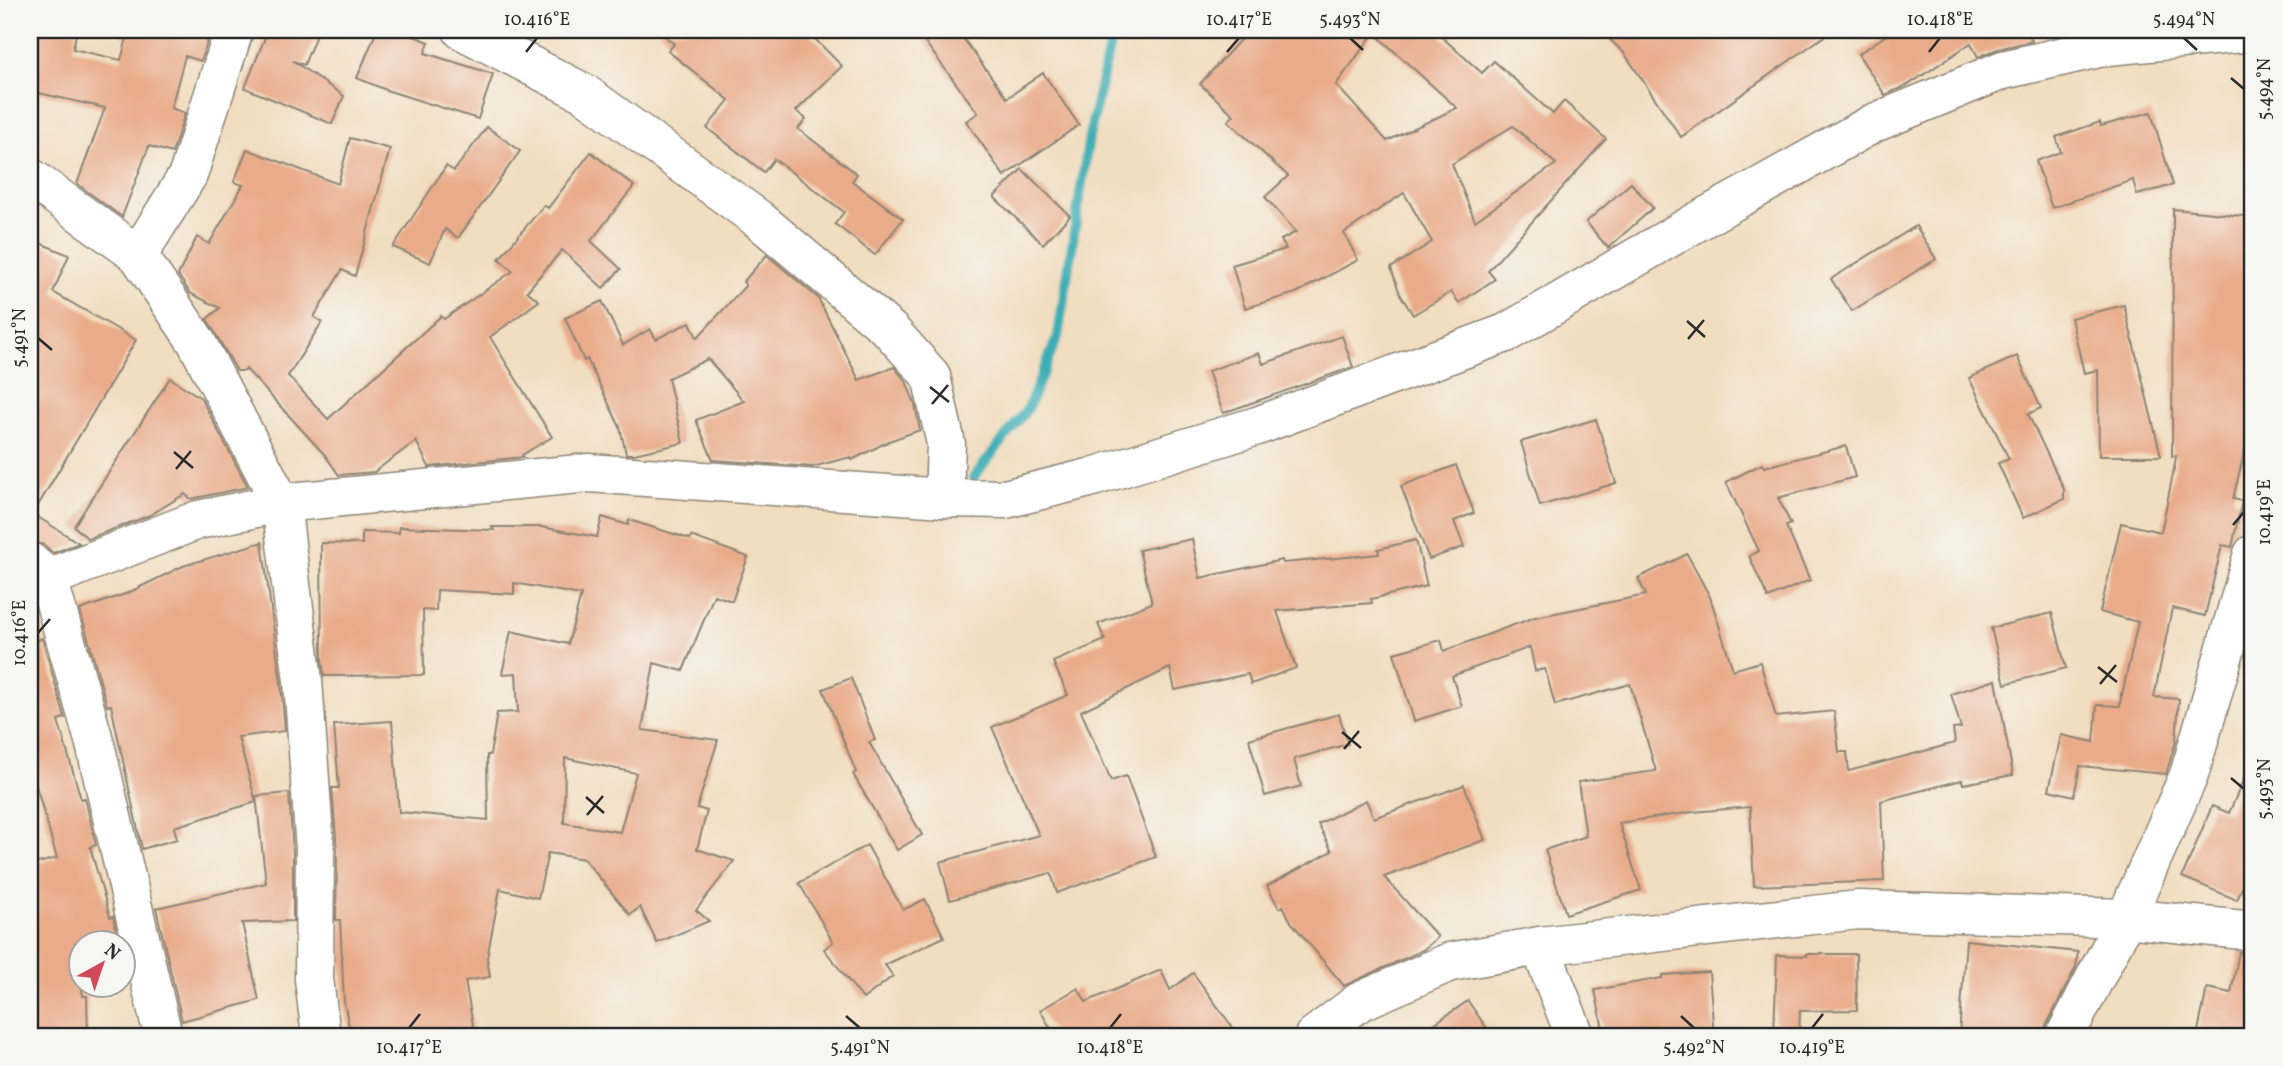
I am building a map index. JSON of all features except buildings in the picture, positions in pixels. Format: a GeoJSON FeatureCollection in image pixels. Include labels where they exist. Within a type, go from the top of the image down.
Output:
{"type":"FeatureCollection","features":[{"type":"Feature","properties":{"kind":"street"},"geometry":{"type":"LineString","coordinates":[[138,256],[188,175],[234,30]]}},
{"type":"Feature","properties":{"kind":"street"},"geometry":{"type":"LineString","coordinates":[[462,30],[584,93],[757,218],[890,330],[931,376],[946,444],[944,498]]}},
{"type":"Feature","properties":{"kind":"street"},"geometry":{"type":"LineString","coordinates":[[163,1036],[95,744],[36,575],[198,520],[281,503],[589,473],[944,498],[1005,499],[1089,478],[1256,426],[1506,333],[1874,123],[2003,70],[2104,38],[2253,32]]}},
{"type":"Feature","properties":{"kind":"street"},"geometry":{"type":"LineString","coordinates":[[30,177],[138,256],[196,341],[281,503],[303,681],[315,851],[314,979],[321,1036]]}},
{"type":"Feature","properties":{"kind":"street"},"geometry":{"type":"LineString","coordinates":[[2065,1036],[2126,918],[2189,775],[2243,626],[2253,554]]}},
{"type":"Feature","properties":{"kind":"street"},"geometry":{"type":"LineString","coordinates":[[1314,1036],[1359,1002],[1450,962],[1540,946],[1858,910],[2126,918],[2253,931]]}},
{"type":"Feature","properties":{"kind":"street"},"geometry":{"type":"LineString","coordinates":[[1540,946],[1576,1036]]}},
{"type":"Feature","properties":{"kind":"waterway"},"geometry":{"type":"LineString","coordinates":[[973,478],[1028,408],[1058,336],[1089,137],[1113,30]]}}]}
